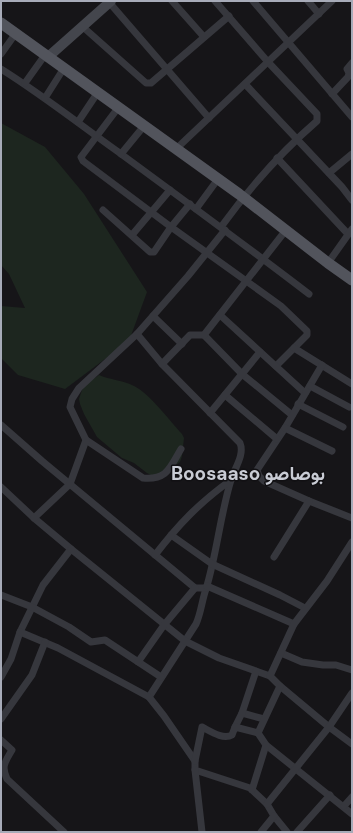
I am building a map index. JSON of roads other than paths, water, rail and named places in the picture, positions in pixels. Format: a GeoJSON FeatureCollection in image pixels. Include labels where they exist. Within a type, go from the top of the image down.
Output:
{"type":"FeatureCollection","features":[{"type":"Feature","properties":{"kind":"main road"},"geometry":{"type":"LineString","coordinates":[[1,23],[243,197],[352,280]]}},
{"type":"Feature","properties":{"kind":"street"},"geometry":{"type":"LineString","coordinates":[[25,83],[47,56],[82,27],[109,1],[166,70],[209,118]]}},
{"type":"Feature","properties":{"kind":"street"},"geometry":{"type":"LineString","coordinates":[[172,1],[204,37]]}},
{"type":"Feature","properties":{"kind":"street"},"geometry":{"type":"LineString","coordinates":[[182,449],[165,474],[152,479],[143,478],[86,440],[70,408],[72,399],[85,380],[137,334],[188,276],[206,253],[243,197],[296,138],[317,121],[317,114],[268,62],[215,1]]}},
{"type":"Feature","properties":{"kind":"street"},"geometry":{"type":"LineString","coordinates":[[253,1],[352,117]]}},
{"type":"Feature","properties":{"kind":"street"},"geometry":{"type":"LineString","coordinates":[[308,1],[319,14]]}},
{"type":"Feature","properties":{"kind":"street"},"geometry":{"type":"LineString","coordinates":[[176,149],[332,1]]}},
{"type":"Feature","properties":{"kind":"street"},"geometry":{"type":"LineString","coordinates":[[82,27],[146,83],[151,83],[229,16]]}},
{"type":"Feature","properties":{"kind":"street"},"geometry":{"type":"LineString","coordinates":[[1,54],[16,33]]}},
{"type":"Feature","properties":{"kind":"street"},"geometry":{"type":"LineString","coordinates":[[332,94],[348,77],[349,73],[347,69],[352,62]]}},
{"type":"Feature","properties":{"kind":"street"},"geometry":{"type":"LineString","coordinates":[[45,98],[64,68]]}},
{"type":"Feature","properties":{"kind":"street"},"geometry":{"type":"LineString","coordinates":[[1,69],[25,83],[223,228],[309,294]]}},
{"type":"Feature","properties":{"kind":"street"},"geometry":{"type":"LineString","coordinates":[[245,84],[329,173],[352,200]]}},
{"type":"Feature","properties":{"kind":"street"},"geometry":{"type":"LineString","coordinates":[[78,122],[98,92]]}},
{"type":"Feature","properties":{"kind":"street"},"geometry":{"type":"LineString","coordinates":[[118,108],[81,157],[83,161],[206,253],[281,306],[307,331],[307,335],[276,366]]}},
{"type":"Feature","properties":{"kind":"street"},"geometry":{"type":"LineString","coordinates":[[121,154],[144,126]]}},
{"type":"Feature","properties":{"kind":"street"},"geometry":{"type":"LineString","coordinates":[[329,173],[352,154]]}},
{"type":"Feature","properties":{"kind":"street"},"geometry":{"type":"LineString","coordinates":[[277,158],[350,232],[328,263]]}},
{"type":"Feature","properties":{"kind":"street"},"geometry":{"type":"LineString","coordinates":[[196,209],[218,179]]}},
{"type":"Feature","properties":{"kind":"street"},"geometry":{"type":"LineString","coordinates":[[132,235],[170,190]]}},
{"type":"Feature","properties":{"kind":"street"},"geometry":{"type":"LineString","coordinates":[[103,210],[150,252],[154,252],[171,227],[190,204]]}},
{"type":"Feature","properties":{"kind":"street"},"geometry":{"type":"LineString","coordinates":[[204,335],[286,230]]}},
{"type":"Feature","properties":{"kind":"street"},"geometry":{"type":"LineString","coordinates":[[220,315],[305,393]]}},
{"type":"Feature","properties":{"kind":"street"},"geometry":{"type":"LineString","coordinates":[[153,316],[182,344]]}},
{"type":"Feature","properties":{"kind":"street"},"geometry":{"type":"LineString","coordinates":[[137,334],[162,364],[240,443],[242,447],[231,480],[197,622],[149,697]]}},
{"type":"Feature","properties":{"kind":"street"},"geometry":{"type":"LineString","coordinates":[[162,364],[190,335],[204,335],[242,374],[292,415]]}},
{"type":"Feature","properties":{"kind":"street"},"geometry":{"type":"LineString","coordinates":[[294,348],[352,384]]}},
{"type":"Feature","properties":{"kind":"street"},"geometry":{"type":"LineString","coordinates":[[210,413],[260,352]]}},
{"type":"Feature","properties":{"kind":"street"},"geometry":{"type":"LineString","coordinates":[[322,365],[285,428],[257,470],[259,476],[264,481],[352,518]]}},
{"type":"Feature","properties":{"kind":"street"},"geometry":{"type":"LineString","coordinates":[[310,386],[349,407]]}},
{"type":"Feature","properties":{"kind":"street"},"geometry":{"type":"LineString","coordinates":[[225,395],[277,438]]}},
{"type":"Feature","properties":{"kind":"street"},"geometry":{"type":"LineString","coordinates":[[298,404],[343,427]]}},
{"type":"Feature","properties":{"kind":"street"},"geometry":{"type":"LineString","coordinates":[[1,425],[195,588],[206,587],[294,624]]}},
{"type":"Feature","properties":{"kind":"street"},"geometry":{"type":"LineString","coordinates":[[285,428],[332,451]]}},
{"type":"Feature","properties":{"kind":"street"},"geometry":{"type":"LineString","coordinates":[[34,518],[70,484],[86,440]]}},
{"type":"Feature","properties":{"kind":"street"},"geometry":{"type":"LineString","coordinates":[[155,555],[185,518],[209,495],[231,480]]}},
{"type":"Feature","properties":{"kind":"street"},"geometry":{"type":"LineString","coordinates":[[1,487],[34,518],[184,641],[219,658],[270,676],[329,727],[352,744]]}},
{"type":"Feature","properties":{"kind":"street"},"geometry":{"type":"LineString","coordinates":[[274,557],[309,501]]}},
{"type":"Feature","properties":{"kind":"street"},"geometry":{"type":"LineString","coordinates":[[171,535],[212,564],[305,608]]}},
{"type":"Feature","properties":{"kind":"street"},"geometry":{"type":"LineString","coordinates":[[270,676],[294,624],[327,581],[352,542]]}},
{"type":"Feature","properties":{"kind":"street"},"geometry":{"type":"LineString","coordinates":[[1,677],[11,659],[20,632],[43,585],[71,549]]}},
{"type":"Feature","properties":{"kind":"street"},"geometry":{"type":"LineString","coordinates":[[138,662],[164,625],[195,588]]}},
{"type":"Feature","properties":{"kind":"street"},"geometry":{"type":"LineString","coordinates":[[1,596],[32,607],[69,627],[91,642],[105,640],[161,677]]}},
{"type":"Feature","properties":{"kind":"street"},"geometry":{"type":"LineString","coordinates":[[20,632],[58,648],[149,697],[195,761]]}},
{"type":"Feature","properties":{"kind":"street"},"geometry":{"type":"LineString","coordinates":[[1,719],[32,675],[45,642]]}},
{"type":"Feature","properties":{"kind":"street"},"geometry":{"type":"LineString","coordinates":[[281,654],[302,662],[336,665],[352,670]]}},
{"type":"Feature","properties":{"kind":"street"},"geometry":{"type":"LineString","coordinates":[[202,832],[195,761],[202,727],[220,735],[229,737],[232,735],[242,713],[256,671]]}},
{"type":"Feature","properties":{"kind":"street"},"geometry":{"type":"LineString","coordinates":[[258,733],[280,686]]}},
{"type":"Feature","properties":{"kind":"street"},"geometry":{"type":"LineString","coordinates":[[267,804],[329,727],[352,693]]}},
{"type":"Feature","properties":{"kind":"street"},"geometry":{"type":"LineString","coordinates":[[242,713],[264,719]]}},
{"type":"Feature","properties":{"kind":"street"},"geometry":{"type":"LineString","coordinates":[[235,727],[258,733],[266,744],[352,814]]}},
{"type":"Feature","properties":{"kind":"street"},"geometry":{"type":"LineString","coordinates":[[1,740],[12,750],[3,767],[7,779],[64,832]]}},
{"type":"Feature","properties":{"kind":"street"},"geometry":{"type":"LineString","coordinates":[[252,790],[266,744]]}},
{"type":"Feature","properties":{"kind":"street"},"geometry":{"type":"LineString","coordinates":[[195,770],[250,788],[267,804],[274,816],[287,832]]}},
{"type":"Feature","properties":{"kind":"street"},"geometry":{"type":"LineString","coordinates":[[298,832],[330,795]]}},
{"type":"Feature","properties":{"kind":"street"},"geometry":{"type":"LineString","coordinates":[[344,806],[352,797]]}},
{"type":"Feature","properties":{"kind":"street"},"geometry":{"type":"LineString","coordinates":[[261,832],[274,816]]}},
{"type":"Feature","properties":{"kind":"district","name":"Boosaaso بوصاصو"},"geometry":{"type":"Point","coordinates":[248,473]}}]}
